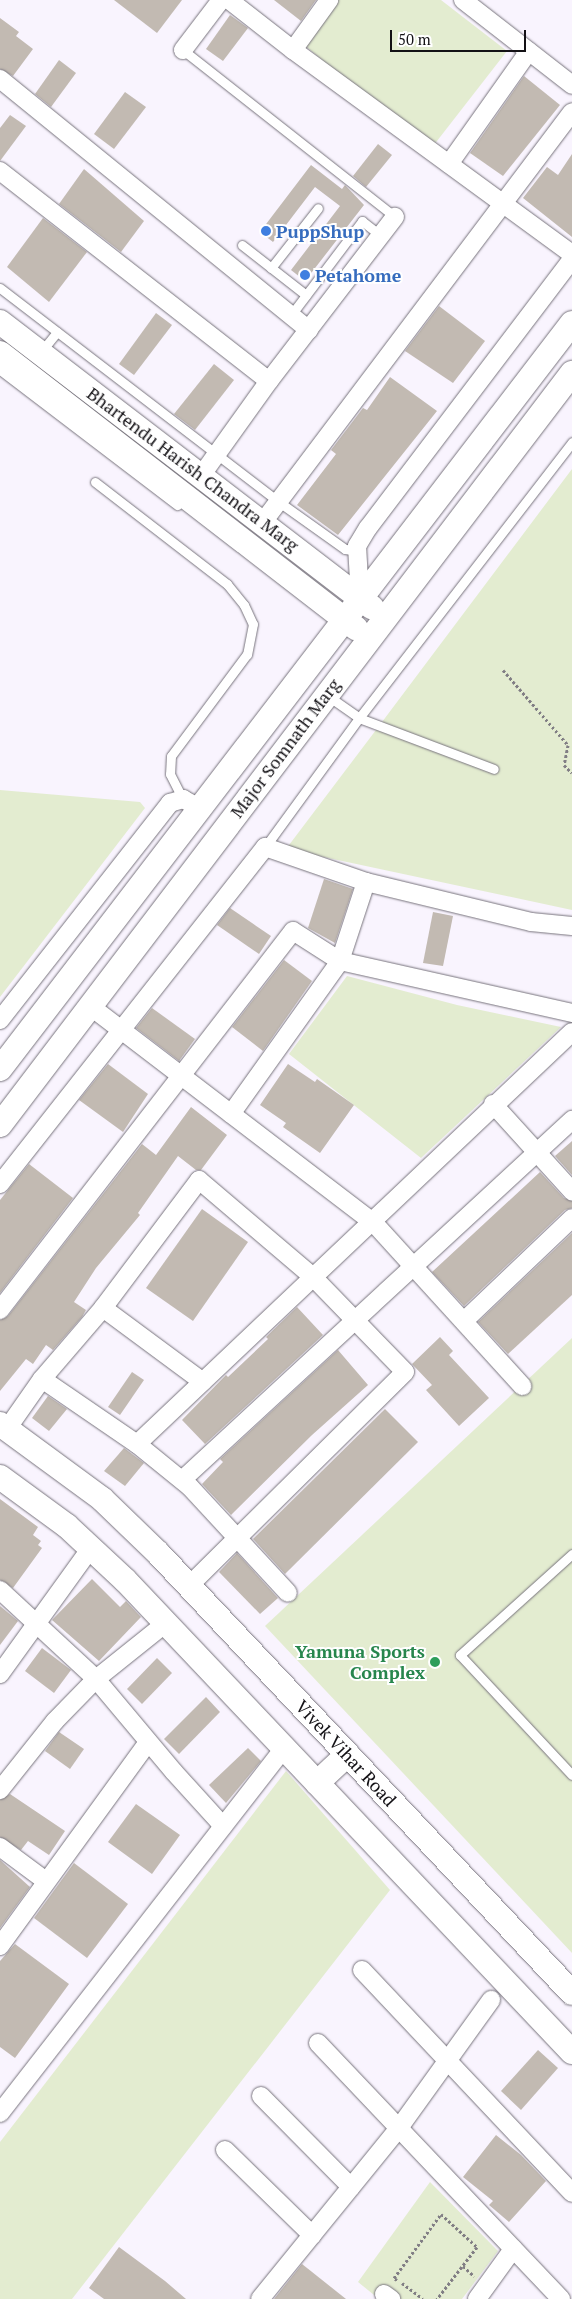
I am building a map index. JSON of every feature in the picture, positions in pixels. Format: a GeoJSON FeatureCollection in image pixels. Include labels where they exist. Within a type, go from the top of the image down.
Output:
{"type":"FeatureCollection","features":[{"type":"Feature","properties":{"kind":"main road","name":"Bhartendu Harish Chandra Marg"},"geometry":{"type":"LineString","coordinates":[[0,322],[385,617]]}},
{"type":"Feature","properties":{"kind":"main road","name":"Major Somnath Marg"},"geometry":{"type":"LineString","coordinates":[[0,1069],[191,804],[344,619],[572,323]]}},
{"type":"Feature","properties":{"kind":"main road","name":"Bhartendu Harish Chandra Marg"},"geometry":{"type":"LineString","coordinates":[[0,353],[196,514],[369,638]]}},
{"type":"Feature","properties":{"kind":"main road","name":"Major Somnath Marg"},"geometry":{"type":"LineString","coordinates":[[0,1125],[572,373]]}},
{"type":"Feature","properties":{"kind":"main road","name":"Vivek Vihar Road"},"geometry":{"type":"LineString","coordinates":[[4,1426],[102,1499],[189,1586],[572,1992]]}},
{"type":"Feature","properties":{"kind":"main road"},"geometry":{"type":"LineString","coordinates":[[0,1477],[91,1548],[166,1623],[572,2052]]}},
{"type":"Feature","properties":{"kind":"main road"},"geometry":{"type":"LineString","coordinates":[[317,1783],[348,1754]]}},
{"type":"Feature","properties":{"kind":"street"},"geometry":{"type":"LineString","coordinates":[[183,50],[220,0]]}},
{"type":"Feature","properties":{"kind":"street"},"geometry":{"type":"LineString","coordinates":[[229,0],[293,50],[504,202],[572,254]]}},
{"type":"Feature","properties":{"kind":"street"},"geometry":{"type":"LineString","coordinates":[[293,50],[329,0]]}},
{"type":"Feature","properties":{"kind":"street"},"geometry":{"type":"LineString","coordinates":[[463,0],[572,85]]}},
{"type":"Feature","properties":{"kind":"street"},"geometry":{"type":"LineString","coordinates":[[449,164],[530,51]]}},
{"type":"Feature","properties":{"kind":"street"},"geometry":{"type":"LineString","coordinates":[[0,79],[309,330]]}},
{"type":"Feature","properties":{"kind":"street"},"geometry":{"type":"LineString","coordinates":[[263,522],[572,112]]}},
{"type":"Feature","properties":{"kind":"street"},"geometry":{"type":"LineString","coordinates":[[0,171],[268,380]]}},
{"type":"Feature","properties":{"kind":"street"},"geometry":{"type":"LineString","coordinates":[[201,476],[268,380],[309,330],[395,217]]}},
{"type":"Feature","properties":{"kind":"street"},"geometry":{"type":"LineString","coordinates":[[360,598],[357,550],[368,528],[572,259]]}},
{"type":"Feature","properties":{"kind":"street"},"geometry":{"type":"LineString","coordinates":[[0,1020],[170,803],[191,804]]}},
{"type":"Feature","properties":{"kind":"street"},"geometry":{"type":"LineString","coordinates":[[0,1184],[265,847],[366,882],[531,922],[572,926]]}},
{"type":"Feature","properties":{"kind":"street"},"geometry":{"type":"LineString","coordinates":[[231,1114],[340,961],[366,882]]}},
{"type":"Feature","properties":{"kind":"street"},"geometry":{"type":"LineString","coordinates":[[0,1310],[294,931],[340,961],[572,1013]]}},
{"type":"Feature","properties":{"kind":"street"},"geometry":{"type":"LineString","coordinates":[[90,1006],[372,1221],[522,1386]]}},
{"type":"Feature","properties":{"kind":"street"},"geometry":{"type":"LineString","coordinates":[[137,1444],[493,1104],[572,1032]]}},
{"type":"Feature","properties":{"kind":"street"},"geometry":{"type":"LineString","coordinates":[[493,1104],[572,1192]]}},
{"type":"Feature","properties":{"kind":"street"},"geometry":{"type":"LineString","coordinates":[[182,1480],[572,1120]]}},
{"type":"Feature","properties":{"kind":"street"},"geometry":{"type":"LineString","coordinates":[[4,1426],[103,1308],[199,1180],[313,1277],[356,1318],[405,1372],[189,1586]]}},
{"type":"Feature","properties":{"kind":"street"},"geometry":{"type":"LineString","coordinates":[[464,1322],[572,1218]]}},
{"type":"Feature","properties":{"kind":"street"},"geometry":{"type":"LineString","coordinates":[[103,1308],[203,1382]]}},
{"type":"Feature","properties":{"kind":"street"},"geometry":{"type":"LineString","coordinates":[[42,1379],[137,1444],[182,1480],[288,1592]]}},
{"type":"Feature","properties":{"kind":"street"},"geometry":{"type":"LineString","coordinates":[[0,1674],[91,1548]]}},
{"type":"Feature","properties":{"kind":"street"},"geometry":{"type":"LineString","coordinates":[[0,1590],[38,1623],[96,1679],[148,1742],[223,1826]]}},
{"type":"Feature","properties":{"kind":"street"},"geometry":{"type":"LineString","coordinates":[[0,1790],[55,1722],[96,1679],[166,1623]]}},
{"type":"Feature","properties":{"kind":"street"},"geometry":{"type":"LineString","coordinates":[[0,1946],[148,1742]]}},
{"type":"Feature","properties":{"kind":"street"},"geometry":{"type":"LineString","coordinates":[[0,2113],[284,1748]]}},
{"type":"Feature","properties":{"kind":"street"},"geometry":{"type":"LineString","coordinates":[[0,1847],[46,1881]]}},
{"type":"Feature","properties":{"kind":"street"},"geometry":{"type":"LineString","coordinates":[[362,1970],[572,2193]]}},
{"type":"Feature","properties":{"kind":"street"},"geometry":{"type":"LineString","coordinates":[[260,2299],[399,2128],[491,2000]]}},
{"type":"Feature","properties":{"kind":"street"},"geometry":{"type":"LineString","coordinates":[[318,2043],[561,2299]]}},
{"type":"Feature","properties":{"kind":"street"},"geometry":{"type":"LineString","coordinates":[[261,2096],[351,2187]]}},
{"type":"Feature","properties":{"kind":"street"},"geometry":{"type":"LineString","coordinates":[[224,2150],[312,2235]]}},
{"type":"Feature","properties":{"kind":"street"},"geometry":{"type":"LineString","coordinates":[[477,2299],[513,2249]]}},
{"type":"Feature","properties":{"kind":"lane"},"geometry":{"type":"LineString","coordinates":[[183,50],[395,217]]}},
{"type":"Feature","properties":{"kind":"lane"},"geometry":{"type":"LineString","coordinates":[[271,268],[318,208]]}},
{"type":"Feature","properties":{"kind":"lane"},"geometry":{"type":"LineString","coordinates":[[291,315],[362,221],[381,236]]}},
{"type":"Feature","properties":{"kind":"lane"},"geometry":{"type":"LineString","coordinates":[[242,245],[306,295]]}},
{"type":"Feature","properties":{"kind":"lane"},"geometry":{"type":"LineString","coordinates":[[0,288],[279,502],[345,549],[357,550]]}},
{"type":"Feature","properties":{"kind":"lane"},"geometry":{"type":"LineString","coordinates":[[40,353],[57,332]]}},
{"type":"Feature","properties":{"kind":"lane"},"geometry":{"type":"LineString","coordinates":[[0,370],[196,514]]}},
{"type":"Feature","properties":{"kind":"lane"},"geometry":{"type":"LineString","coordinates":[[265,847],[359,718],[572,442]]}},
{"type":"Feature","properties":{"kind":"lane"},"geometry":{"type":"LineString","coordinates":[[95,482],[227,584],[244,605],[253,624],[247,654],[172,756],[170,774],[191,804]]}},
{"type":"Feature","properties":{"kind":"lane"},"geometry":{"type":"LineString","coordinates":[[326,694],[359,718],[494,769]]}},
{"type":"Feature","properties":{"kind":"lane"},"geometry":{"type":"LineString","coordinates":[[572,1554],[460,1655],[572,1775]]}},
{"type":"Feature","properties":{"kind":"path"},"geometry":{"type":"LineString","coordinates":[[503,670],[568,745]]}},
{"type":"Feature","properties":{"kind":"path"},"geometry":{"type":"LineString","coordinates":[[568,745],[572,743]]}},
{"type":"Feature","properties":{"kind":"path"},"geometry":{"type":"LineString","coordinates":[[568,745],[564,765],[572,773]]}},
{"type":"Feature","properties":{"kind":"path"},"geometry":{"type":"LineString","coordinates":[[424,2299],[394,2278],[441,2214],[477,2247],[437,2299]]}},
{"type":"Feature","properties":{"kind":"green space"},"geometry":{"type":"Polygon","coordinates":[[[328,0],[441,0],[507,51],[430,150],[298,40],[328,0]]]}},
{"type":"Feature","properties":{"kind":"green space"},"geometry":{"type":"Polygon","coordinates":[[[572,469],[572,910],[286,849],[379,726],[572,469]]]}},
{"type":"Feature","properties":{"kind":"green space"},"geometry":{"type":"Polygon","coordinates":[[[0,790],[140,802],[145,808],[0,997],[0,790]]]}},
{"type":"Feature","properties":{"kind":"green space"},"geometry":{"type":"Polygon","coordinates":[[[347,976],[457,1005],[561,1027],[421,1158],[289,1054],[347,976]]]}},
{"type":"Feature","properties":{"kind":"green space","name":"Yamuna Sports Complex"},"geometry":{"type":"Polygon","coordinates":[[[572,1338],[572,1953],[265,1626],[572,1338]]]}},
{"type":"Feature","properties":{"kind":"green space"},"geometry":{"type":"Polygon","coordinates":[[[286,1771],[390,1890],[72,2299],[0,2299],[0,2142],[286,1771]]]}},
{"type":"Feature","properties":{"kind":"green space"},"geometry":{"type":"Polygon","coordinates":[[[430,2182],[498,2251],[462,2299],[379,2299],[358,2282],[430,2182]]]}},
{"type":"Feature","properties":{"kind":"building"},"geometry":{"type":"Polygon","coordinates":[[[114,0],[182,0],[157,33],[114,0]]]}},
{"type":"Feature","properties":{"kind":"building"},"geometry":{"type":"Polygon","coordinates":[[[274,0],[316,0],[301,21],[274,0]]]}},
{"type":"Feature","properties":{"kind":"building"},"geometry":{"type":"Polygon","coordinates":[[[230,15],[248,28],[223,61],[206,49],[230,15]]]}},
{"type":"Feature","properties":{"kind":"building"},"geometry":{"type":"Polygon","coordinates":[[[0,18],[19,32],[16,36],[33,49],[13,76],[0,69],[0,18]]]}},
{"type":"Feature","properties":{"kind":"building"},"geometry":{"type":"Polygon","coordinates":[[[59,60],[76,73],[51,107],[35,94],[59,60]]]}},
{"type":"Feature","properties":{"kind":"building"},"geometry":{"type":"Polygon","coordinates":[[[524,76],[560,105],[503,176],[470,153],[524,76]]]}},
{"type":"Feature","properties":{"kind":"building"},"geometry":{"type":"Polygon","coordinates":[[[125,92],[146,107],[114,149],[94,134],[125,92]]]}},
{"type":"Feature","properties":{"kind":"building"},"geometry":{"type":"Polygon","coordinates":[[[10,115],[26,126],[0,161],[0,128],[10,115]]]}},
{"type":"Feature","properties":{"kind":"building"},"geometry":{"type":"Polygon","coordinates":[[[378,144],[392,155],[366,187],[353,176],[378,144]]]}},
{"type":"Feature","properties":{"kind":"building"},"geometry":{"type":"Polygon","coordinates":[[[572,154],[572,237],[523,198],[547,167],[558,175],[572,154]]]}},
{"type":"Feature","properties":{"kind":"building"},"geometry":{"type":"Polygon","coordinates":[[[311,165],[342,189],[345,185],[364,205],[305,281],[291,270],[340,206],[315,187],[273,242],[260,232],[311,165]]]}},
{"type":"Feature","properties":{"kind":"building"},"geometry":{"type":"Polygon","coordinates":[[[84,169],[144,221],[121,252],[59,204],[84,169]]]}},
{"type":"Feature","properties":{"kind":"building"},"geometry":{"type":"Polygon","coordinates":[[[43,218],[87,252],[49,302],[7,267],[43,218]]]}},
{"type":"Feature","properties":{"kind":"building"},"geometry":{"type":"Polygon","coordinates":[[[439,306],[485,341],[453,383],[405,351],[439,306]]]}},
{"type":"Feature","properties":{"kind":"building"},"geometry":{"type":"Polygon","coordinates":[[[156,313],[172,325],[134,375],[119,364],[156,313]]]}},
{"type":"Feature","properties":{"kind":"building"},"geometry":{"type":"Polygon","coordinates":[[[214,364],[234,380],[195,430],[174,414],[214,364]]]}},
{"type":"Feature","properties":{"kind":"building"},"geometry":{"type":"Polygon","coordinates":[[[390,377],[437,411],[338,535],[297,505],[336,454],[331,450],[363,408],[367,410],[390,377]]]}},
{"type":"Feature","properties":{"kind":"building"},"geometry":{"type":"Polygon","coordinates":[[[324,879],[353,889],[335,943],[308,928],[324,879]]]}},
{"type":"Feature","properties":{"kind":"building"},"geometry":{"type":"Polygon","coordinates":[[[230,908],[271,936],[259,954],[217,925],[230,908]]]}},
{"type":"Feature","properties":{"kind":"building"},"geometry":{"type":"Polygon","coordinates":[[[433,912],[453,916],[443,966],[423,963],[433,912]]]}},
{"type":"Feature","properties":{"kind":"building"},"geometry":{"type":"Polygon","coordinates":[[[284,960],[312,981],[263,1051],[232,1027],[284,960]]]}},
{"type":"Feature","properties":{"kind":"building"},"geometry":{"type":"Polygon","coordinates":[[[152,1008],[195,1039],[179,1061],[136,1028],[152,1008]]]}},
{"type":"Feature","properties":{"kind":"building"},"geometry":{"type":"Polygon","coordinates":[[[108,1064],[148,1094],[123,1132],[79,1100],[108,1064]]]}},
{"type":"Feature","properties":{"kind":"building"},"geometry":{"type":"Polygon","coordinates":[[[288,1064],[315,1082],[317,1079],[354,1105],[320,1153],[283,1127],[286,1123],[260,1105],[288,1064]]]}},
{"type":"Feature","properties":{"kind":"building"},"geometry":{"type":"Polygon","coordinates":[[[191,1107],[227,1135],[201,1170],[196,1170],[178,1156],[138,1213],[140,1215],[96,1268],[74,1302],[86,1310],[82,1317],[53,1350],[46,1345],[33,1364],[26,1359],[0,1391],[0,1320],[8,1316],[142,1144],[156,1155],[191,1107]]]}},
{"type":"Feature","properties":{"kind":"building"},"geometry":{"type":"Polygon","coordinates":[[[572,1141],[572,1175],[555,1156],[572,1141]]]}},
{"type":"Feature","properties":{"kind":"building"},"geometry":{"type":"Polygon","coordinates":[[[29,1164],[73,1198],[0,1293],[0,1200],[29,1164]]]}},
{"type":"Feature","properties":{"kind":"building"},"geometry":{"type":"Polygon","coordinates":[[[540,1172],[564,1198],[572,1201],[572,1208],[565,1210],[464,1306],[432,1272],[540,1172]]]}},
{"type":"Feature","properties":{"kind":"building"},"geometry":{"type":"Polygon","coordinates":[[[202,1209],[248,1242],[193,1321],[146,1288],[202,1209]]]}},
{"type":"Feature","properties":{"kind":"building"},"geometry":{"type":"Polygon","coordinates":[[[572,1233],[572,1295],[508,1354],[478,1322],[572,1233]]]}},
{"type":"Feature","properties":{"kind":"building"},"geometry":{"type":"Polygon","coordinates":[[[297,1307],[323,1335],[205,1444],[182,1420],[226,1375],[228,1377],[268,1339],[266,1337],[297,1307]]]}},
{"type":"Feature","properties":{"kind":"building"},"geometry":{"type":"Polygon","coordinates":[[[440,1337],[453,1351],[449,1355],[489,1398],[459,1426],[426,1390],[432,1385],[412,1364],[440,1337]]]}},
{"type":"Feature","properties":{"kind":"building"},"geometry":{"type":"Polygon","coordinates":[[[338,1350],[368,1385],[312,1435],[231,1515],[202,1484],[223,1462],[220,1459],[338,1350]]]}},
{"type":"Feature","properties":{"kind":"building"},"geometry":{"type":"Polygon","coordinates":[[[132,1372],[144,1380],[120,1415],[108,1407],[132,1372]]]}},
{"type":"Feature","properties":{"kind":"building"},"geometry":{"type":"Polygon","coordinates":[[[48,1396],[67,1409],[49,1431],[32,1418],[48,1396]]]}},
{"type":"Feature","properties":{"kind":"building"},"geometry":{"type":"Polygon","coordinates":[[[385,1409],[418,1442],[285,1574],[253,1539],[385,1409]]]}},
{"type":"Feature","properties":{"kind":"building"},"geometry":{"type":"Polygon","coordinates":[[[124,1448],[144,1463],[125,1486],[104,1471],[124,1448]]]}},
{"type":"Feature","properties":{"kind":"building"},"geometry":{"type":"Polygon","coordinates":[[[0,1499],[38,1527],[33,1535],[41,1541],[38,1545],[42,1548],[13,1588],[0,1580],[0,1499]]]}},
{"type":"Feature","properties":{"kind":"building"},"geometry":{"type":"Polygon","coordinates":[[[237,1553],[278,1598],[260,1614],[219,1572],[237,1553]]]}},
{"type":"Feature","properties":{"kind":"building"},"geometry":{"type":"Polygon","coordinates":[[[92,1579],[120,1607],[126,1601],[141,1617],[99,1661],[52,1620],[92,1579]]]}},
{"type":"Feature","properties":{"kind":"building"},"geometry":{"type":"Polygon","coordinates":[[[0,1606],[18,1621],[0,1645],[0,1606]]]}},
{"type":"Feature","properties":{"kind":"building"},"geometry":{"type":"Polygon","coordinates":[[[42,1648],[71,1670],[54,1693],[25,1671],[42,1648]]]}},
{"type":"Feature","properties":{"kind":"building"},"geometry":{"type":"Polygon","coordinates":[[[157,1658],[172,1673],[142,1704],[127,1689],[157,1658]]]}},
{"type":"Feature","properties":{"kind":"building"},"geometry":{"type":"Polygon","coordinates":[[[206,1697],[220,1712],[179,1754],[164,1739],[206,1697]]]}},
{"type":"Feature","properties":{"kind":"building"},"geometry":{"type":"Polygon","coordinates":[[[59,1732],[84,1749],[70,1769],[45,1751],[59,1732]]]}},
{"type":"Feature","properties":{"kind":"building"},"geometry":{"type":"Polygon","coordinates":[[[248,1748],[261,1761],[226,1803],[209,1785],[248,1748]]]}},
{"type":"Feature","properties":{"kind":"building"},"geometry":{"type":"Polygon","coordinates":[[[10,1794],[65,1831],[49,1855],[28,1841],[21,1850],[0,1837],[0,1800],[10,1794]]]}},
{"type":"Feature","properties":{"kind":"building"},"geometry":{"type":"Polygon","coordinates":[[[136,1804],[180,1835],[152,1874],[108,1842],[136,1804]]]}},
{"type":"Feature","properties":{"kind":"building"},"geometry":{"type":"Polygon","coordinates":[[[0,1860],[30,1887],[0,1928],[0,1860]]]}},
{"type":"Feature","properties":{"kind":"building"},"geometry":{"type":"Polygon","coordinates":[[[74,1863],[128,1904],[87,1958],[34,1918],[74,1863]]]}},
{"type":"Feature","properties":{"kind":"building"},"geometry":{"type":"Polygon","coordinates":[[[15,1944],[69,1984],[15,2058],[0,2047],[0,1961],[15,1944]]]}},
{"type":"Feature","properties":{"kind":"building"},"geometry":{"type":"Polygon","coordinates":[[[538,2050],[558,2068],[521,2110],[501,2091],[538,2050]]]}},
{"type":"Feature","properties":{"kind":"building"},"geometry":{"type":"Polygon","coordinates":[[[496,2135],[521,2155],[546,2181],[509,2222],[489,2205],[493,2201],[463,2177],[496,2135]]]}},
{"type":"Feature","properties":{"kind":"building"},"geometry":{"type":"Polygon","coordinates":[[[119,2247],[186,2299],[104,2299],[89,2288],[119,2247]]]}},
{"type":"Feature","properties":{"kind":"building"},"geometry":{"type":"Polygon","coordinates":[[[302,2264],[346,2299],[274,2299],[302,2264]]]}},
{"type":"Feature","properties":{"kind":"place","name":"PuppShup"},"geometry":{"type":"Point","coordinates":[266,231]}},
{"type":"Feature","properties":{"kind":"place","name":"Petahome"},"geometry":{"type":"Point","coordinates":[305,275]}},
{"type":"Feature","properties":{"kind":"place","name":"Yamuna Sports Complex"},"geometry":{"type":"Point","coordinates":[435,1662]}}]}
